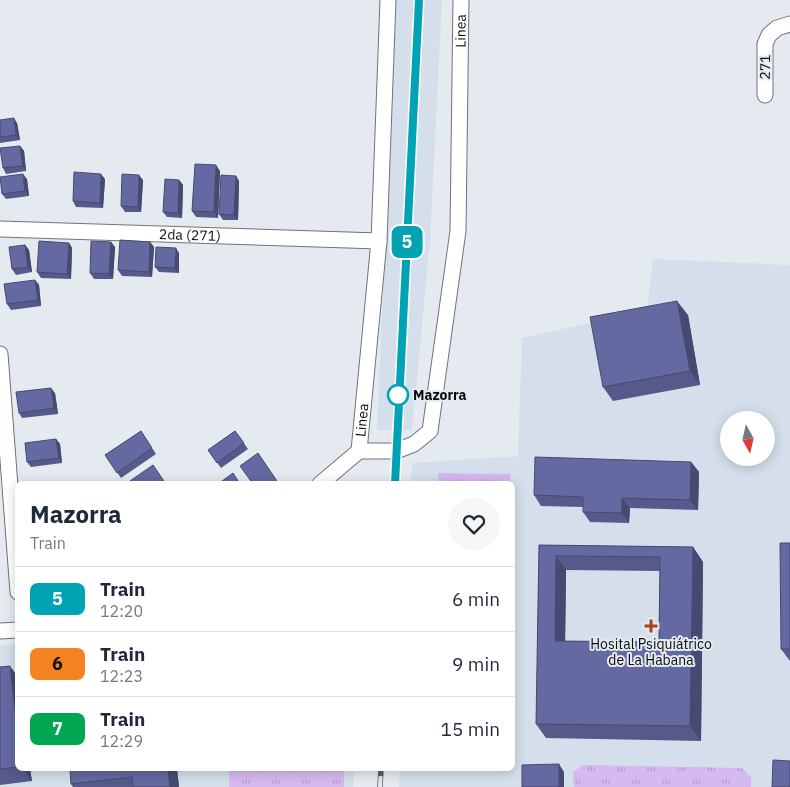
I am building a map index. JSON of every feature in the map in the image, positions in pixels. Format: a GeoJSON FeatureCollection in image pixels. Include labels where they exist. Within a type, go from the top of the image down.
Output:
{"type":"FeatureCollection","features":[{"type":"Feature","properties":{"kind":"street","name":"Linea"},"geometry":{"type":"LineString","coordinates":[[388,0],[379,240],[359,451],[396,451],[414,444],[430,431],[458,232],[461,0]]}},
{"type":"Feature","properties":{"kind":"street","name":"271"},"geometry":{"type":"LineString","coordinates":[[764,95],[765,44],[769,35],[776,28],[790,24]]}},
{"type":"Feature","properties":{"kind":"street","name":"2da (271)"},"geometry":{"type":"LineString","coordinates":[[0,229],[379,240]]}},
{"type":"Feature","properties":{"kind":"street"},"geometry":{"type":"LineString","coordinates":[[0,354],[15,552]]}},
{"type":"Feature","properties":{"kind":"street"},"geometry":{"type":"LineString","coordinates":[[324,481],[359,451]]}},
{"type":"Feature","properties":{"kind":"street"},"geometry":{"type":"LineString","coordinates":[[0,631],[15,630]]}},
{"type":"Feature","properties":{"kind":"shaded area"},"geometry":{"type":"Polygon","coordinates":[[[395,0],[442,0],[430,241],[412,430],[377,430],[395,0]]]}},
{"type":"Feature","properties":{"kind":"shaded area","name":"Hosital Psiquiátrico de La Habana"},"geometry":{"type":"Polygon","coordinates":[[[653,259],[790,265],[790,787],[399,787],[400,771],[515,771],[515,481],[411,481],[412,463],[518,456],[522,338],[647,310],[653,259]]]}},
{"type":"Feature","properties":{"kind":"shaded area"},"geometry":{"type":"Polygon","coordinates":[[[15,644],[15,771],[354,771],[353,787],[0,787],[0,646],[15,644]]]}},
{"type":"Feature","properties":{"kind":"green space"},"geometry":{"type":"Polygon","coordinates":[[[438,473],[510,474],[510,481],[438,481],[438,473]]]}},
{"type":"Feature","properties":{"kind":"green space"},"geometry":{"type":"Polygon","coordinates":[[[583,765],[742,768],[751,777],[751,787],[574,787],[573,772],[583,765]]]}},
{"type":"Feature","properties":{"kind":"green space"},"geometry":{"type":"Polygon","coordinates":[[[229,771],[344,771],[344,787],[229,787],[229,771]]]}},
{"type":"Feature","properties":{"kind":"building"},"geometry":{"type":"Polygon","coordinates":[[[14,118],[16,135],[0,137],[0,120],[14,118]]]}},
{"type":"Feature","properties":{"kind":"building"},"geometry":{"type":"Polygon","coordinates":[[[20,146],[23,166],[3,168],[0,148],[20,146]]]}},
{"type":"Feature","properties":{"kind":"building"},"geometry":{"type":"Polygon","coordinates":[[[195,164],[216,165],[214,212],[192,211],[195,164]]]}},
{"type":"Feature","properties":{"kind":"building"},"geometry":{"type":"Polygon","coordinates":[[[74,172],[101,174],[100,203],[73,201],[74,172]]]}},
{"type":"Feature","properties":{"kind":"building"},"geometry":{"type":"Polygon","coordinates":[[[23,174],[25,191],[2,194],[0,177],[23,174]]]}},
{"type":"Feature","properties":{"kind":"building"},"geometry":{"type":"Polygon","coordinates":[[[122,174],[139,175],[138,207],[121,206],[122,174]]]}},
{"type":"Feature","properties":{"kind":"building"},"geometry":{"type":"Polygon","coordinates":[[[221,175],[236,176],[234,215],[219,214],[221,175]]]}},
{"type":"Feature","properties":{"kind":"building"},"geometry":{"type":"Polygon","coordinates":[[[165,179],[179,180],[178,213],[163,212],[165,179]]]}},
{"type":"Feature","properties":{"kind":"building"},"geometry":{"type":"Polygon","coordinates":[[[120,240],[150,242],[149,272],[118,270],[120,240]]]}},
{"type":"Feature","properties":{"kind":"building"},"geometry":{"type":"Polygon","coordinates":[[[39,241],[69,243],[67,274],[37,272],[39,241]]]}},
{"type":"Feature","properties":{"kind":"building"},"geometry":{"type":"Polygon","coordinates":[[[91,241],[111,242],[109,274],[90,273],[91,241]]]}},
{"type":"Feature","properties":{"kind":"building"},"geometry":{"type":"Polygon","coordinates":[[[25,245],[28,267],[12,269],[9,247],[25,245]]]}},
{"type":"Feature","properties":{"kind":"building"},"geometry":{"type":"Polygon","coordinates":[[[156,247],[176,248],[175,268],[155,267],[156,247]]]}},
{"type":"Feature","properties":{"kind":"building"},"geometry":{"type":"Polygon","coordinates":[[[35,280],[38,300],[7,304],[4,284],[35,280]]]}},
{"type":"Feature","properties":{"kind":"building"},"geometry":{"type":"Polygon","coordinates":[[[677,301],[690,371],[603,387],[590,317],[677,301]]]}},
{"type":"Feature","properties":{"kind":"building"},"geometry":{"type":"Polygon","coordinates":[[[51,388],[54,408],[19,413],[16,392],[51,388]]]}},
{"type":"Feature","properties":{"kind":"building"},"geometry":{"type":"Polygon","coordinates":[[[141,431],[152,448],[117,473],[105,455],[141,431]]]}},
{"type":"Feature","properties":{"kind":"building"},"geometry":{"type":"Polygon","coordinates":[[[235,431],[244,443],[217,463],[208,450],[235,431]]]}},
{"type":"Feature","properties":{"kind":"building"},"geometry":{"type":"Polygon","coordinates":[[[56,439],[59,458],[27,462],[25,443],[56,439]]]}},
{"type":"Feature","properties":{"kind":"building"},"geometry":{"type":"Polygon","coordinates":[[[258,453],[277,481],[251,481],[240,466],[258,453]]]}},
{"type":"Feature","properties":{"kind":"building"},"geometry":{"type":"Polygon","coordinates":[[[535,457],[691,462],[690,500],[622,498],[622,513],[583,512],[583,497],[534,495],[535,457]]]}},
{"type":"Feature","properties":{"kind":"building"},"geometry":{"type":"Polygon","coordinates":[[[153,465],[164,481],[130,481],[153,465]]]}},
{"type":"Feature","properties":{"kind":"building"},"geometry":{"type":"Polygon","coordinates":[[[233,473],[238,481],[222,481],[233,473]]]}},
{"type":"Feature","properties":{"kind":"building"},"geometry":{"type":"Polygon","coordinates":[[[780,543],[790,543],[790,649],[781,649],[780,543]]]}},
{"type":"Feature","properties":{"kind":"building"},"geometry":{"type":"Polygon","coordinates":[[[539,545],[693,547],[690,726],[536,724],[539,545]],[[556,556],[555,641],[659,642],[660,557],[556,556]]]}},
{"type":"Feature","properties":{"kind":"building"},"geometry":{"type":"Polygon","coordinates":[[[10,666],[15,708],[15,767],[0,769],[0,667],[10,666]]]}},
{"type":"Feature","properties":{"kind":"building"},"geometry":{"type":"Polygon","coordinates":[[[773,760],[790,761],[790,787],[772,787],[773,760]]]}},
{"type":"Feature","properties":{"kind":"building"},"geometry":{"type":"Polygon","coordinates":[[[559,764],[559,787],[522,787],[522,765],[559,764]]]}},
{"type":"Feature","properties":{"kind":"building"},"geometry":{"type":"Polygon","coordinates":[[[70,771],[168,771],[170,787],[133,787],[132,777],[71,784],[70,771]]]}},
{"type":"Feature","properties":{"kind":"railway"},"geometry":{"type":"LineString","coordinates":[[395,481],[419,0]]}},
{"type":"Feature","properties":{"kind":"railway"},"geometry":{"type":"LineString","coordinates":[[380,787],[381,771]]}},
{"type":"Feature","properties":{"kind":"train","name":"5"},"geometry":{"type":"LineString","coordinates":[[395,481],[419,0]]}},
{"type":"Feature","properties":{"kind":"place","name":"Mazorra"},"geometry":{"type":"Point","coordinates":[398,395]}},
{"type":"Feature","properties":{"kind":"place","name":"Hosital Psiquiátrico de La Habana"},"geometry":{"type":"Point","coordinates":[651,626]}}]}
